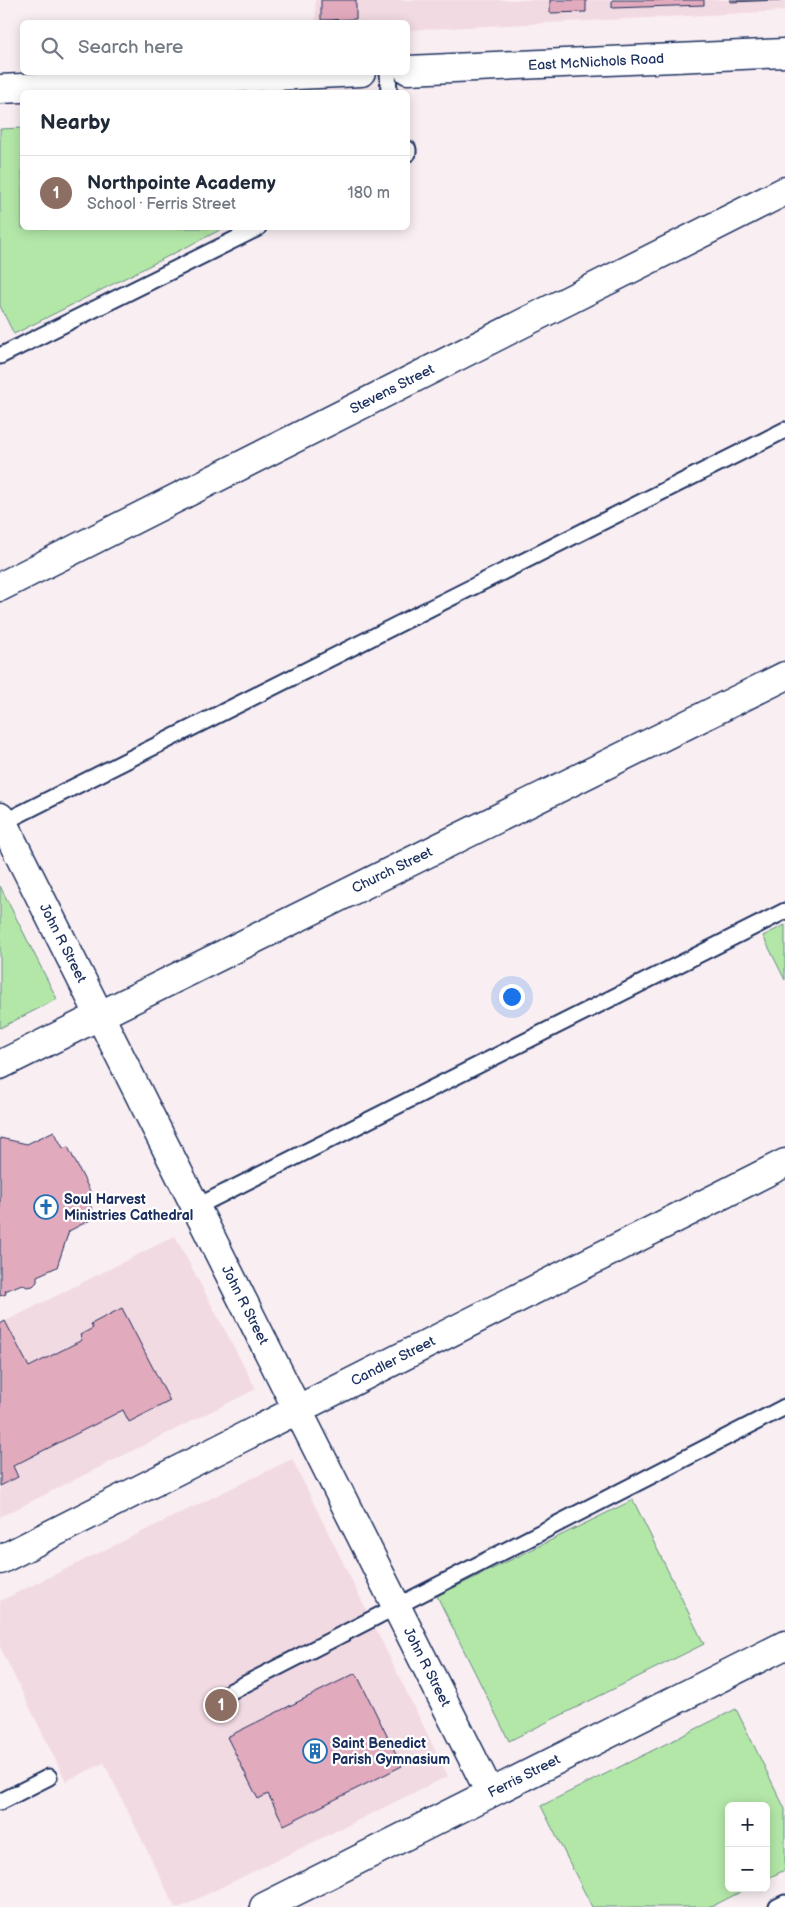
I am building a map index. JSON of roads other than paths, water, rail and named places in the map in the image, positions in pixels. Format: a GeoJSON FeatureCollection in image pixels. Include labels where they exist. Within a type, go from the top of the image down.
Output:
{"type":"FeatureCollection","features":[{"type":"Feature","properties":{"kind":"street","name":"East McNichols Road"},"geometry":{"type":"LineString","coordinates":[[410,70],[785,53]]}},
{"type":"Feature","properties":{"kind":"street"},"geometry":{"type":"LineString","coordinates":[[0,89],[297,75]]}},
{"type":"Feature","properties":{"kind":"street","name":"Stevens Street"},"geometry":{"type":"LineString","coordinates":[[0,587],[785,191]]}},
{"type":"Feature","properties":{"kind":"street","name":"Church Street"},"geometry":{"type":"LineString","coordinates":[[0,1065],[99,1014],[785,676]]}},
{"type":"Feature","properties":{"kind":"street","name":"John R Street"},"geometry":{"type":"LineString","coordinates":[[1,821],[490,1793]]}},
{"type":"Feature","properties":{"kind":"street","name":"Candler Street"},"geometry":{"type":"LineString","coordinates":[[0,1560],[785,1163]]}},
{"type":"Feature","properties":{"kind":"street","name":"Ferris Street"},"geometry":{"type":"LineString","coordinates":[[264,1907],[785,1645]]}},
{"type":"Feature","properties":{"kind":"lane"},"geometry":{"type":"LineString","coordinates":[[388,75],[388,90]]}},
{"type":"Feature","properties":{"kind":"lane"},"geometry":{"type":"LineString","coordinates":[[0,356],[254,230]]}},
{"type":"Feature","properties":{"kind":"lane"},"geometry":{"type":"LineString","coordinates":[[1,821],[785,430]]}},
{"type":"Feature","properties":{"kind":"lane"},"geometry":{"type":"LineString","coordinates":[[196,1207],[785,911]]}},
{"type":"Feature","properties":{"kind":"lane"},"geometry":{"type":"LineString","coordinates":[[218,1698],[785,1407]]}},
{"type":"Feature","properties":{"kind":"lane"},"geometry":{"type":"LineString","coordinates":[[0,1802],[49,1777]]}},
{"type":"Feature","properties":{"kind":"lane"},"geometry":{"type":"LineString","coordinates":[[777,1907],[785,1903]]}},
{"type":"Feature","properties":{"kind":"place","name":"Soul Harvest Ministries Cathedral"},"geometry":{"type":"Point","coordinates":[46,1207]}},
{"type":"Feature","properties":{"kind":"place","name":"Northpointe Academy"},"geometry":{"type":"Point","coordinates":[221,1705]}},
{"type":"Feature","properties":{"kind":"place","name":"Saint Benedict Parish Gymnasium"},"geometry":{"type":"Point","coordinates":[315,1751]}}]}
